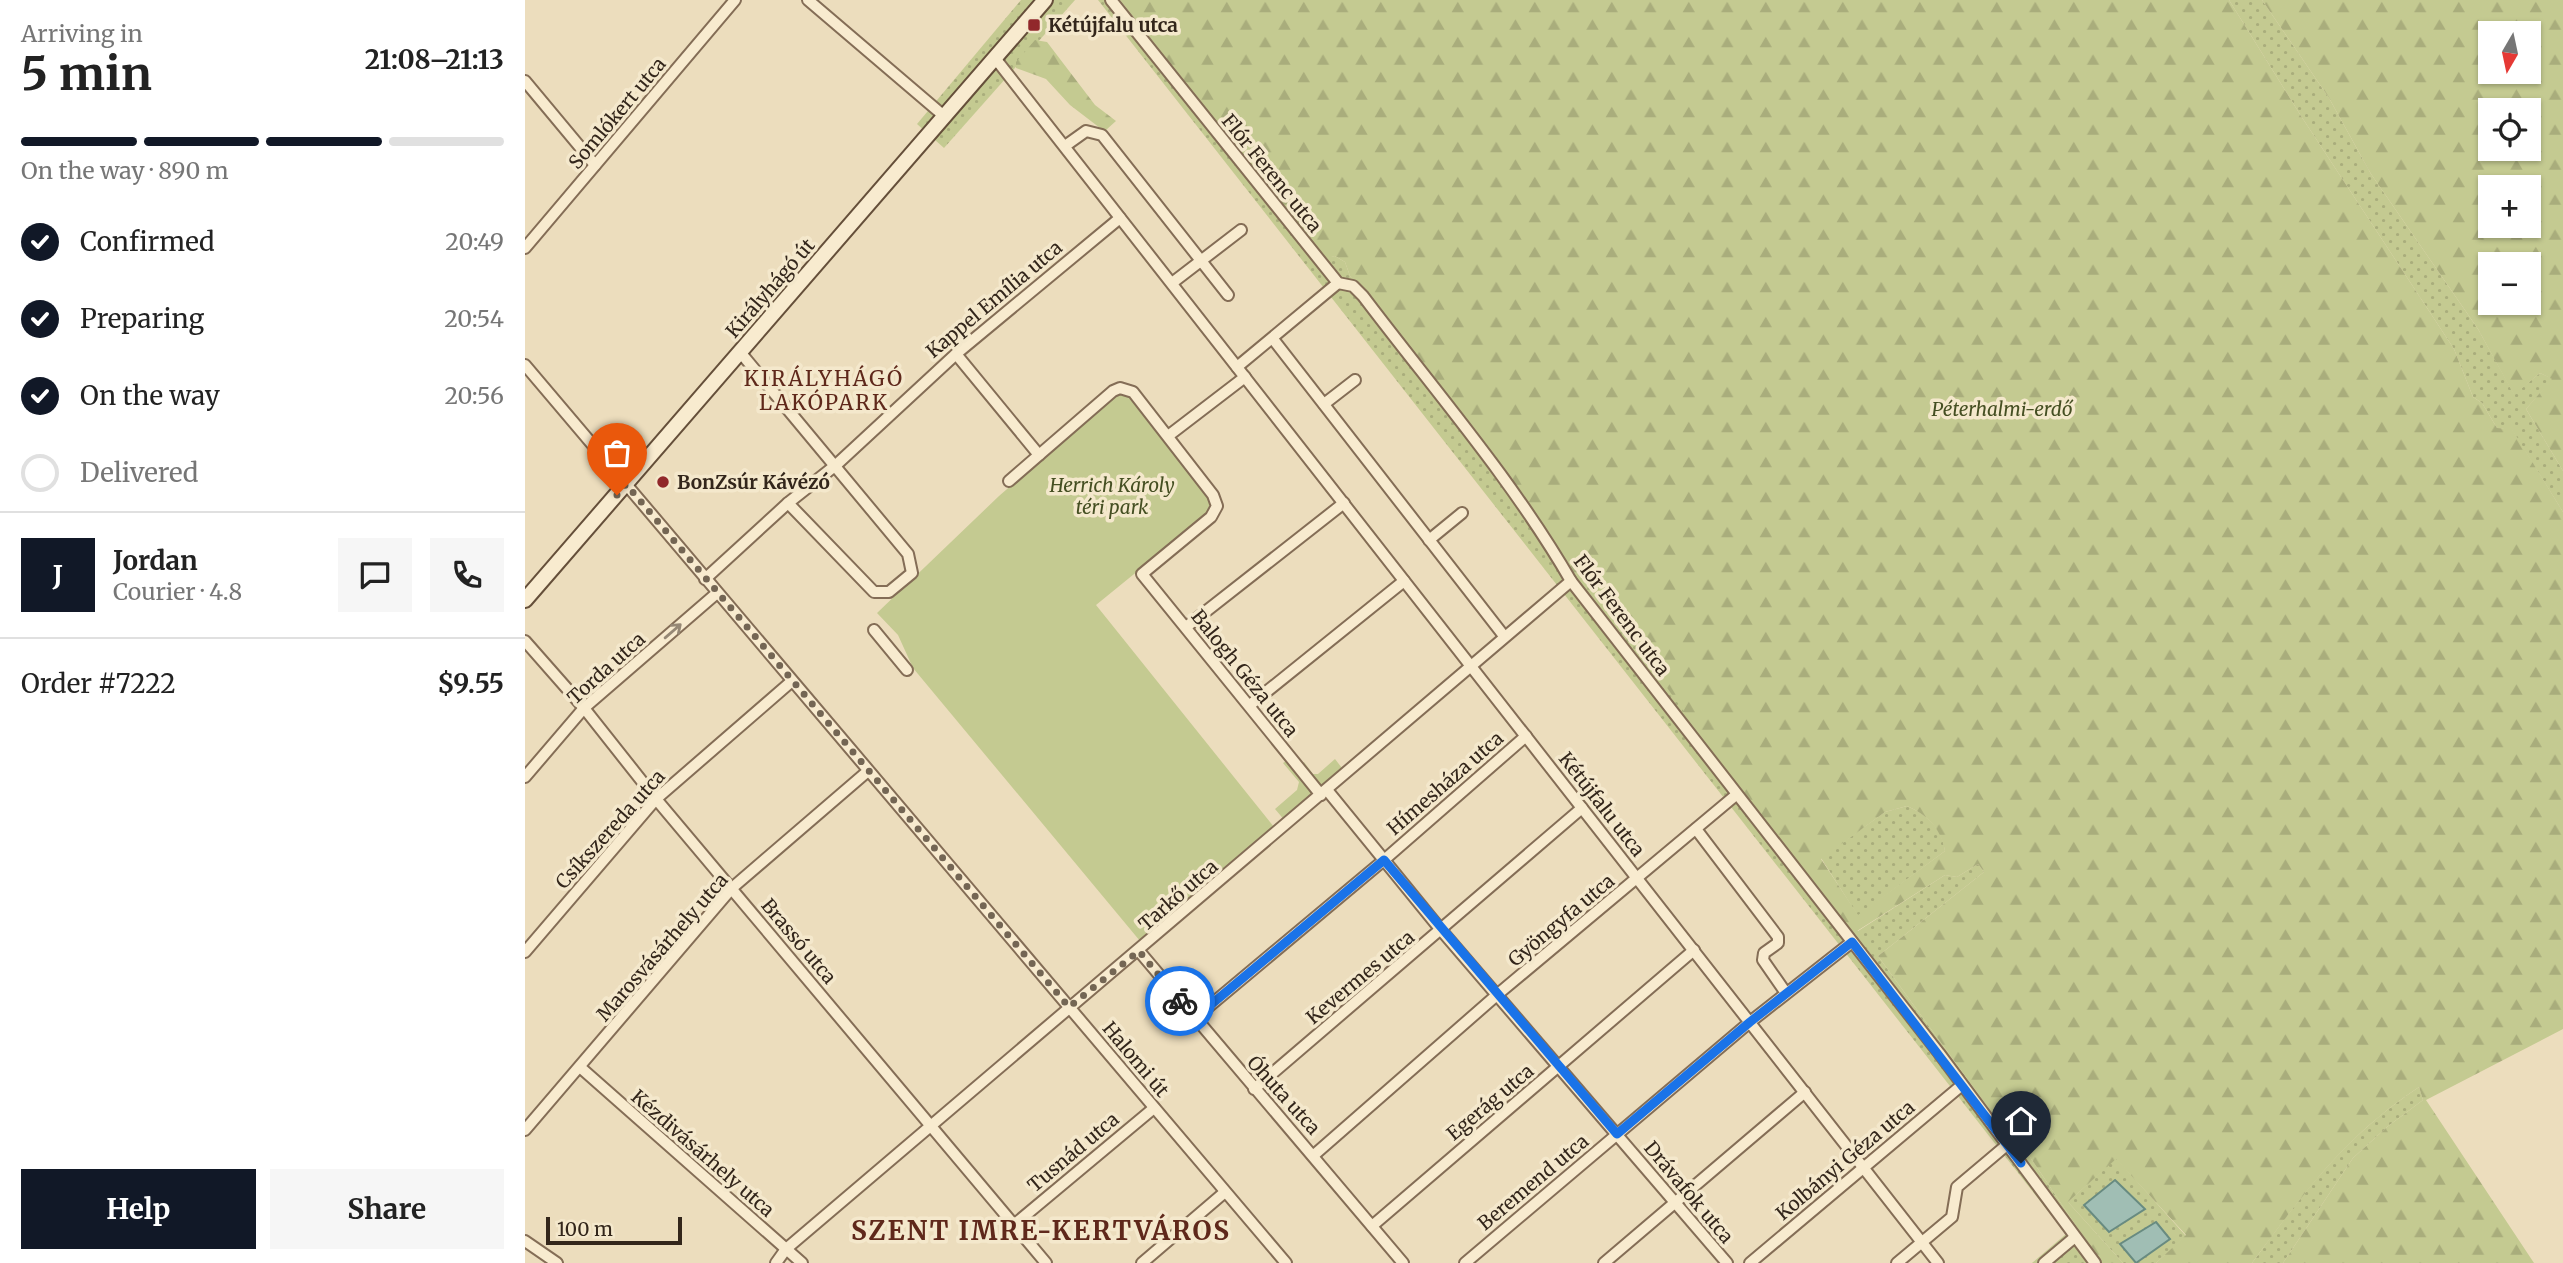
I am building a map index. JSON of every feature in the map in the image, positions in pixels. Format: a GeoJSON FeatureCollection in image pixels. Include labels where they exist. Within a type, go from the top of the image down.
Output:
{"type":"FeatureCollection","features":[{"type":"Feature","properties":{"kind":"street"},"geometry":{"type":"LineString","coordinates":[[808,0],[944,116]]}},
{"type":"Feature","properties":{"kind":"street","name":"Királyhágó út"},"geometry":{"type":"LineString","coordinates":[[525,600],[1045,0]]}},
{"type":"Feature","properties":{"kind":"street","name":"Flór Ferenc utca"},"geometry":{"type":"LineString","coordinates":[[1111,0],[1338,283],[1353,286],[1363,296],[1494,465],[1544,535],[1571,581],[2008,1144],[2095,1263]]}},
{"type":"Feature","properties":{"kind":"street","name":"Somlókert utca"},"geometry":{"type":"LineString","coordinates":[[525,248],[728,3]]}},
{"type":"Feature","properties":{"kind":"street","name":"Kétújfalu utca"},"geometry":{"type":"LineString","coordinates":[[995,58],[1938,1263]]}},
{"type":"Feature","properties":{"kind":"street"},"geometry":{"type":"LineString","coordinates":[[525,81],[595,165]]}},
{"type":"Feature","properties":{"kind":"street"},"geometry":{"type":"LineString","coordinates":[[1065,146],[1086,131],[1094,130],[1102,135],[1228,295]]}},
{"type":"Feature","properties":{"kind":"street","name":"Kappel Emília utca"},"geometry":{"type":"LineString","coordinates":[[705,579],[788,503],[836,465],[955,354],[1120,218]]}},
{"type":"Feature","properties":{"kind":"street"},"geometry":{"type":"LineString","coordinates":[[1172,283],[1241,230]]}},
{"type":"Feature","properties":{"kind":"street"},"geometry":{"type":"LineString","coordinates":[[1237,367],[1338,283]]}},
{"type":"Feature","properties":{"kind":"street"},"geometry":{"type":"LineString","coordinates":[[1273,339],[1504,636]]}},
{"type":"Feature","properties":{"kind":"street"},"geometry":{"type":"LineString","coordinates":[[740,352],[908,554],[912,573],[889,592],[874,592],[860,581],[788,503]]}},
{"type":"Feature","properties":{"kind":"street"},"geometry":{"type":"LineString","coordinates":[[955,354],[1039,455]]}},
{"type":"Feature","properties":{"kind":"street","name":"Halomi út"},"geometry":{"type":"LineString","coordinates":[[525,365],[1286,1263]]}},
{"type":"Feature","properties":{"kind":"street"},"geometry":{"type":"LineString","coordinates":[[1009,481],[1119,388],[1133,392],[1168,436],[1245,377]]}},
{"type":"Feature","properties":{"kind":"street"},"geometry":{"type":"LineString","coordinates":[[1324,404],[1355,380]]}},
{"type":"Feature","properties":{"kind":"street","name":"Balogh Géza utca"},"geometry":{"type":"LineString","coordinates":[[1168,436],[1213,495],[1217,506],[1211,517],[1142,574],[1324,792]]}},
{"type":"Feature","properties":{"kind":"street"},"geometry":{"type":"LineString","coordinates":[[1186,627],[1344,503]]}},
{"type":"Feature","properties":{"kind":"street"},"geometry":{"type":"LineString","coordinates":[[1429,540],[1462,513]]}},
{"type":"Feature","properties":{"kind":"street"},"geometry":{"type":"LineString","coordinates":[[1249,705],[1404,581]]}},
{"type":"Feature","properties":{"kind":"street","name":"Tarkő utca"},"geometry":{"type":"LineString","coordinates":[[776,1263],[786,1249],[1069,1007],[1139,951],[1470,664],[1571,581]]}},
{"type":"Feature","properties":{"kind":"street","name":"Torda utca"},"geometry":{"type":"LineString","coordinates":[[525,777],[585,708],[717,593]]}},
{"type":"Feature","properties":{"kind":"street"},"geometry":{"type":"LineString","coordinates":[[874,630],[907,670]]}},
{"type":"Feature","properties":{"kind":"street","name":"Brassó utca"},"geometry":{"type":"LineString","coordinates":[[525,641],[585,708],[656,799],[1046,1263]]}},
{"type":"Feature","properties":{"kind":"street","name":"Csíkszereda utca"},"geometry":{"type":"LineString","coordinates":[[525,952],[656,799],[792,681]]}},
{"type":"Feature","properties":{"kind":"street","name":"Hímesháza utca"},"geometry":{"type":"LineString","coordinates":[[1195,1018],[1384,860],[1526,736]]}},
{"type":"Feature","properties":{"kind":"street","name":"Marosvásárhely utca"},"geometry":{"type":"LineString","coordinates":[[525,1130],[581,1068],[732,888],[868,771]]}},
{"type":"Feature","properties":{"kind":"street","name":"Drávafok utca"},"geometry":{"type":"LineString","coordinates":[[1324,792],[1727,1263]]}},
{"type":"Feature","properties":{"kind":"street","name":"Gyöngyfa utca"},"geometry":{"type":"LineString","coordinates":[[1314,1155],[1498,995],[1736,795]]}},
{"type":"Feature","properties":{"kind":"street","name":"Kevermes utca"},"geometry":{"type":"LineString","coordinates":[[1254,1089],[1582,808]]}},
{"type":"Feature","properties":{"kind":"street"},"geometry":{"type":"LineString","coordinates":[[1696,829],[1779,937],[1778,943],[1764,953],[1763,960],[1786,993]]}},
{"type":"Feature","properties":{"kind":"street","name":"Beremend utca"},"geometry":{"type":"LineString","coordinates":[[1465,1263],[1750,1022],[1852,942]]}},
{"type":"Feature","properties":{"kind":"street","name":"Egerág utca"},"geometry":{"type":"LineString","coordinates":[[1372,1226],[1693,950]]}},
{"type":"Feature","properties":{"kind":"street","name":"Óhuta utca"},"geometry":{"type":"LineString","coordinates":[[1139,951],[1403,1263]]}},
{"type":"Feature","properties":{"kind":"street","name":"Kézdivásárhely utca"},"geometry":{"type":"LineString","coordinates":[[581,1068],[802,1263]]}},
{"type":"Feature","properties":{"kind":"street","name":"Kolbányi Géza utca"},"geometry":{"type":"LineString","coordinates":[[1750,1263],[1962,1085]]}},
{"type":"Feature","properties":{"kind":"street"},"geometry":{"type":"LineString","coordinates":[[1604,1263],[1805,1093]]}},
{"type":"Feature","properties":{"kind":"street","name":"Tusnád utca"},"geometry":{"type":"LineString","coordinates":[[1015,1224],[1154,1108]]}},
{"type":"Feature","properties":{"kind":"street"},"geometry":{"type":"LineString","coordinates":[[1897,1263],[1954,1214],[1953,1196],[1957,1187],[2008,1144]]}},
{"type":"Feature","properties":{"kind":"street"},"geometry":{"type":"LineString","coordinates":[[1142,1263],[1225,1192]]}},
{"type":"Feature","properties":{"kind":"street"},"geometry":{"type":"LineString","coordinates":[[2044,1263],[2075,1237]]}},
{"type":"Feature","properties":{"kind":"street"},"geometry":{"type":"LineString","coordinates":[[525,1241],[557,1263]]}},
{"type":"Feature","properties":{"kind":"green space"},"geometry":{"type":"Polygon","coordinates":[[[1021,0],[1075,0],[944,148],[917,124],[1021,0]]]}},
{"type":"Feature","properties":{"kind":"green space"},"geometry":{"type":"Polygon","coordinates":[[[1098,0],[1120,0],[1324,258],[1335,256],[1345,262],[1350,276],[1614,627],[1626,630],[1858,931],[1945,875],[1957,877],[1978,864],[1984,872],[1878,956],[2003,1128],[2026,1151],[2101,1263],[2032,1263],[2066,1234],[1098,0]]]}},
{"type":"Feature","properties":{"kind":"green space","name":"Péterhalmi-erdő"},"geometry":{"type":"Polygon","coordinates":[[[1120,0],[2229,0],[2301,116],[2454,349],[2473,397],[2482,403],[2497,428],[2512,429],[2563,512],[2563,1029],[2426,1100],[2534,1263],[2283,1263],[2353,1158],[2387,1127],[2423,1100],[2419,1087],[2369,1125],[2327,1167],[2252,1263],[2156,1263],[2186,1235],[2116,1159],[2068,1202],[2123,1263],[2101,1263],[2026,1151],[2003,1128],[1878,956],[1984,872],[1978,864],[1957,877],[1945,875],[1857,931],[1842,919],[1746,799],[1626,630],[1614,628],[1350,276],[1345,262],[1335,256],[1324,259],[1120,0]],[[1907,806],[1885,812],[1821,859],[1858,915],[1945,851],[1936,829],[1927,818],[1907,806]]]}},
{"type":"Feature","properties":{"kind":"green space"},"geometry":{"type":"Polygon","coordinates":[[[2229,0],[2262,0],[2329,98],[2371,174],[2478,329],[2514,394],[2540,373],[2553,379],[2526,409],[2563,471],[2563,512],[2512,430],[2497,428],[2482,403],[2473,397],[2454,349],[2301,116],[2229,0]]]}},
{"type":"Feature","properties":{"kind":"green space"},"geometry":{"type":"Polygon","coordinates":[[[2262,0],[2563,0],[2563,471],[2526,409],[2552,379],[2540,373],[2514,395],[2478,329],[2371,174],[2329,98],[2262,0]]]}},
{"type":"Feature","properties":{"kind":"green space"},"geometry":{"type":"Polygon","coordinates":[[[1035,40],[1047,42],[1095,105],[1116,121],[1106,130],[1070,105],[1046,79],[1016,68],[1016,62],[1035,40]]]}},
{"type":"Feature","properties":{"kind":"green space","name":"Herrich Károly téri park"},"geometry":{"type":"Polygon","coordinates":[[[1118,393],[1128,394],[1210,497],[1213,505],[1209,513],[1096,605],[1274,827],[1140,941],[913,668],[898,635],[877,613],[999,496],[1118,393]]]}},
{"type":"Feature","properties":{"kind":"green space"},"geometry":{"type":"Polygon","coordinates":[[[1335,759],[1345,772],[1321,791],[1300,766],[1304,762],[1313,774],[1318,774],[1335,759]]]}},
{"type":"Feature","properties":{"kind":"green space"},"geometry":{"type":"Polygon","coordinates":[[[1288,760],[1317,795],[1286,822],[1275,809],[1297,790],[1299,782],[1283,763],[1288,760]]]}},
{"type":"Feature","properties":{"kind":"green space"},"geometry":{"type":"Polygon","coordinates":[[[1907,806],[1932,823],[1941,836],[1945,851],[1858,916],[1821,858],[1885,812],[1907,806]]]}},
{"type":"Feature","properties":{"kind":"green space"},"geometry":{"type":"Polygon","coordinates":[[[2419,1087],[2423,1100],[2387,1127],[2353,1158],[2283,1263],[2252,1263],[2327,1167],[2369,1125],[2419,1087]]]}},
{"type":"Feature","properties":{"kind":"green space"},"geometry":{"type":"Polygon","coordinates":[[[2116,1158],[2186,1236],[2156,1263],[2123,1263],[2068,1202],[2116,1158]]]}},
{"type":"Feature","properties":{"kind":"water"},"geometry":{"type":"Polygon","coordinates":[[[2115,1180],[2145,1209],[2109,1232],[2084,1205],[2115,1180]]]}},
{"type":"Feature","properties":{"kind":"water"},"geometry":{"type":"Polygon","coordinates":[[[2156,1222],[2170,1239],[2136,1263],[2120,1244],[2156,1222]]]}},
{"type":"Feature","properties":{"kind":"way so far"},"geometry":{"type":"LineString","coordinates":[[617,495],[626,484],[1069,1007],[1139,951],[1180,1001]]}},
{"type":"Feature","properties":{"kind":"place","name":"Kétújfalu utca"},"geometry":{"type":"Point","coordinates":[1034,25]}},
{"type":"Feature","properties":{"kind":"place","name":"BonZsúr Kávézó"},"geometry":{"type":"Point","coordinates":[663,482]}},
{"type":"Feature","properties":{"kind":"district","name":"KIRÁLYHÁGÓ LAKÓPARK"},"geometry":{"type":"Point","coordinates":[824,390]}},
{"type":"Feature","properties":{"kind":"district","name":"SZENT IMRE-KERTVÁROS"},"geometry":{"type":"Point","coordinates":[1041,1230]}},
{"type":"Feature","properties":{"kind":"route"},"geometry":{"type":"LineString","coordinates":[[1180,1001],[1195,1018],[1384,860],[1617,1134],[1750,1022],[1852,942],[2021,1163]]}}]}
